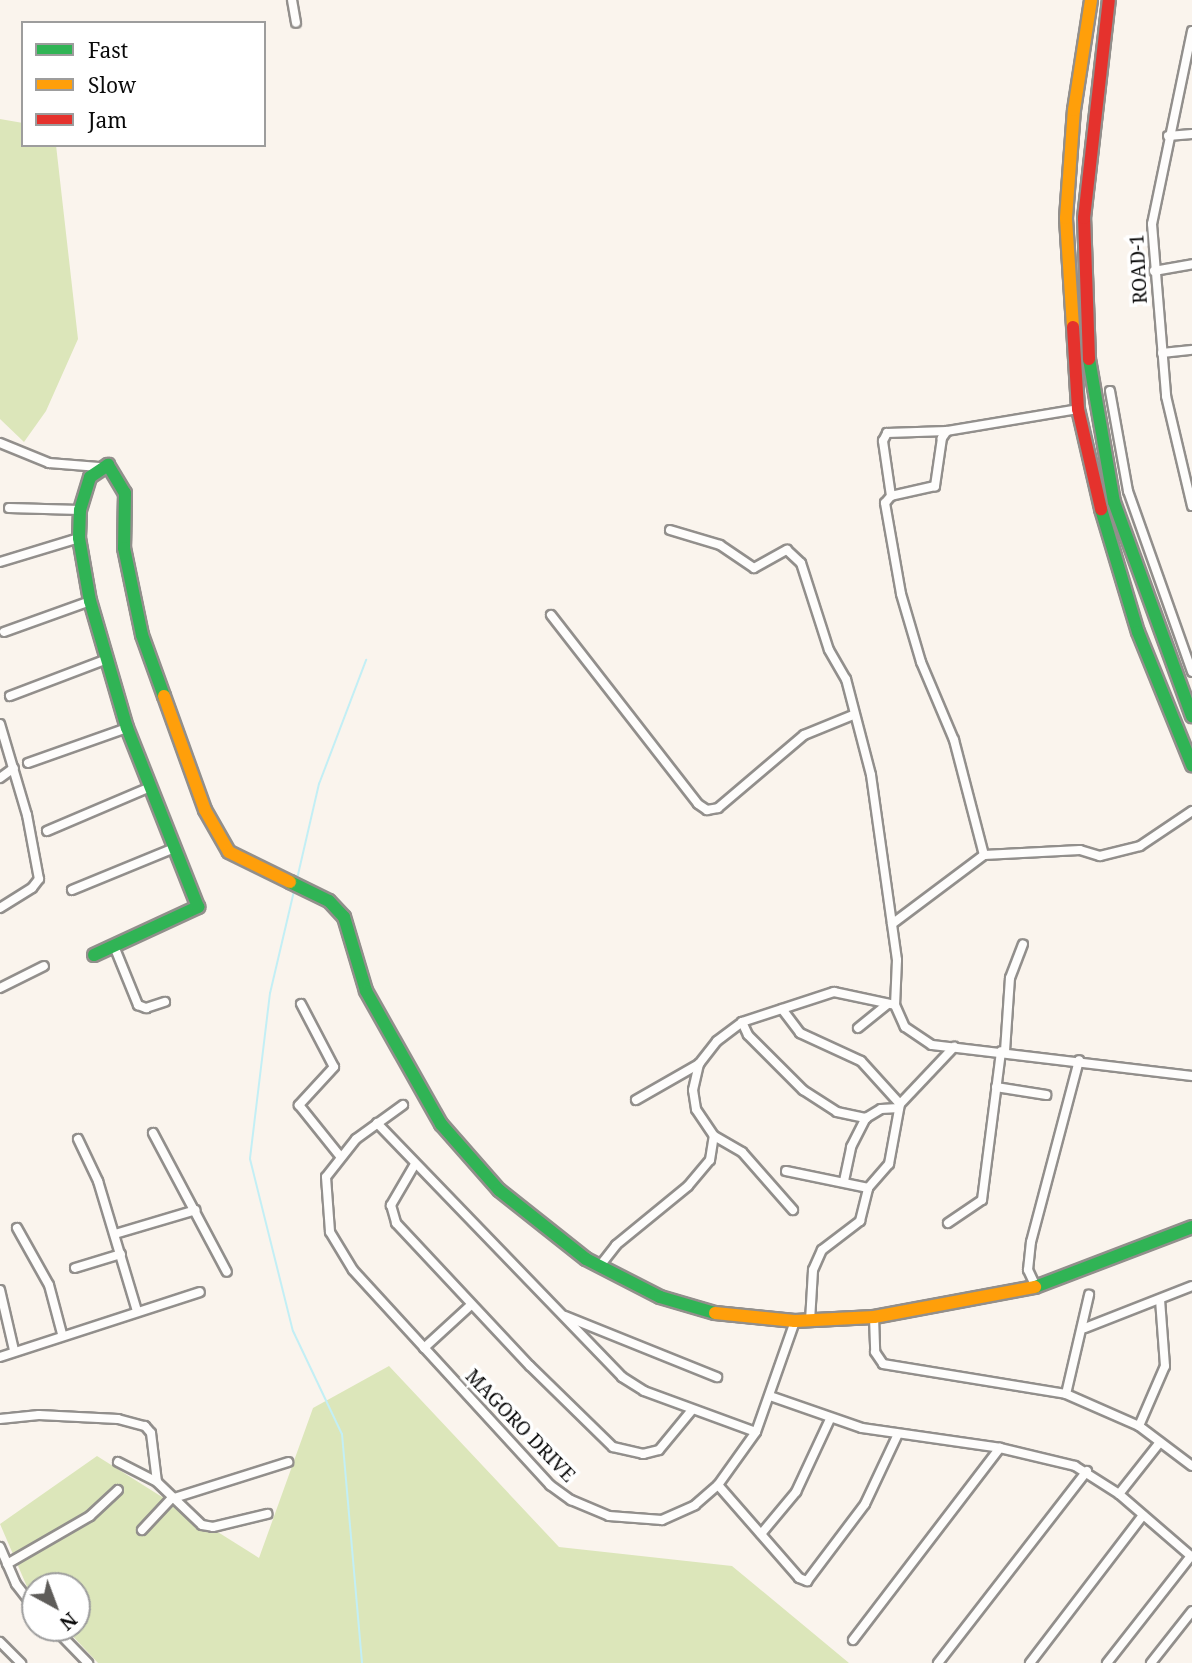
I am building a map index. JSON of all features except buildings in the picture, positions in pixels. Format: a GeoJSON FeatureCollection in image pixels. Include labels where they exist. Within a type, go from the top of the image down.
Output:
{"type":"FeatureCollection","features":[{"type":"Feature","properties":{"kind":"street"},"geometry":{"type":"LineString","coordinates":[[292,0],[296,23]]}},
{"type":"Feature","properties":{"kind":"street"},"geometry":{"type":"LineString","coordinates":[[1091,0],[1073,110],[1066,218],[1079,409],[1098,499],[1138,632],[1192,765]]}},
{"type":"Feature","properties":{"kind":"street"},"geometry":{"type":"LineString","coordinates":[[1110,0],[1089,147],[1084,218],[1087,349],[1114,502],[1192,716]]}},
{"type":"Feature","properties":{"kind":"street","name":"ROAD-1"},"geometry":{"type":"LineString","coordinates":[[1192,31],[1154,202],[1154,271],[1166,396],[1192,506]]}},
{"type":"Feature","properties":{"kind":"street"},"geometry":{"type":"LineString","coordinates":[[1168,136],[1192,134]]}},
{"type":"Feature","properties":{"kind":"street"},"geometry":{"type":"LineString","coordinates":[[1154,271],[1192,264]]}},
{"type":"Feature","properties":{"kind":"street"},"geometry":{"type":"LineString","coordinates":[[1162,353],[1192,350]]}},
{"type":"Feature","properties":{"kind":"street"},"geometry":{"type":"LineString","coordinates":[[1110,391],[1128,491],[1192,672]]}},
{"type":"Feature","properties":{"kind":"street"},"geometry":{"type":"LineString","coordinates":[[891,496],[884,437],[893,431],[942,433],[1079,409]]}},
{"type":"Feature","properties":{"kind":"street"},"geometry":{"type":"LineString","coordinates":[[942,433],[935,486],[891,496],[885,503],[901,594],[921,662],[954,740],[984,855]]}},
{"type":"Feature","properties":{"kind":"street"},"geometry":{"type":"LineString","coordinates":[[0,443],[49,463],[99,467],[108,464],[125,493],[124,548],[142,635],[205,810],[229,852],[329,901],[344,917],[366,991],[390,1041],[470,1160],[545,1229],[599,1267],[660,1297],[724,1316],[795,1321],[874,1317],[1036,1287],[1192,1227]]}},
{"type":"Feature","properties":{"kind":"street"},"geometry":{"type":"LineString","coordinates":[[94,955],[198,907],[172,849],[127,728],[105,660],[90,601],[79,538],[80,510],[90,477],[99,467]]}},
{"type":"Feature","properties":{"kind":"street"},"geometry":{"type":"LineString","coordinates":[[9,508],[80,510]]}},
{"type":"Feature","properties":{"kind":"street"},"geometry":{"type":"LineString","coordinates":[[670,530],[720,545],[754,568],[787,550],[797,557],[813,589],[829,650],[846,679],[853,715],[871,775],[898,966],[892,1004],[858,1028]]}},
{"type":"Feature","properties":{"kind":"street"},"geometry":{"type":"LineString","coordinates":[[0,562],[79,538]]}},
{"type":"Feature","properties":{"kind":"street"},"geometry":{"type":"LineString","coordinates":[[4,632],[90,601]]}},
{"type":"Feature","properties":{"kind":"street"},"geometry":{"type":"LineString","coordinates":[[551,615],[698,804],[707,810],[718,808],[804,735],[853,715]]}},
{"type":"Feature","properties":{"kind":"street"},"geometry":{"type":"LineString","coordinates":[[10,696],[105,660]]}},
{"type":"Feature","properties":{"kind":"street"},"geometry":{"type":"LineString","coordinates":[[0,724],[13,768],[38,879],[32,888],[0,908]]}},
{"type":"Feature","properties":{"kind":"street"},"geometry":{"type":"LineString","coordinates":[[28,763],[127,728]]}},
{"type":"Feature","properties":{"kind":"street"},"geometry":{"type":"LineString","coordinates":[[0,778],[13,768]]}},
{"type":"Feature","properties":{"kind":"street"},"geometry":{"type":"LineString","coordinates":[[47,831],[150,787]]}},
{"type":"Feature","properties":{"kind":"street"},"geometry":{"type":"LineString","coordinates":[[892,924],[984,855],[1080,850],[1100,856],[1150,840],[1173,820],[1192,811]]}},
{"type":"Feature","properties":{"kind":"street"},"geometry":{"type":"LineString","coordinates":[[72,890],[172,849]]}},
{"type":"Feature","properties":{"kind":"street"},"geometry":{"type":"LineString","coordinates":[[948,1223],[982,1200],[1003,1051],[1010,978],[1023,944]]}},
{"type":"Feature","properties":{"kind":"street"},"geometry":{"type":"LineString","coordinates":[[114,946],[138,1004],[146,1008],[165,1002]]}},
{"type":"Feature","properties":{"kind":"street"},"geometry":{"type":"LineString","coordinates":[[0,987],[44,966]]}},
{"type":"Feature","properties":{"kind":"street"},"geometry":{"type":"LineString","coordinates":[[636,1100],[699,1064],[716,1041],[743,1022],[841,992],[892,1004],[913,1035],[932,1045],[1079,1060],[1192,1076]]}},
{"type":"Feature","properties":{"kind":"street"},"geometry":{"type":"LineString","coordinates":[[301,1004],[334,1067],[299,1105],[340,1156]]}},
{"type":"Feature","properties":{"kind":"street"},"geometry":{"type":"LineString","coordinates":[[782,1009],[800,1033],[861,1061],[900,1106]]}},
{"type":"Feature","properties":{"kind":"street"},"geometry":{"type":"LineString","coordinates":[[743,1022],[748,1035],[803,1090],[841,1114],[866,1118]]}},
{"type":"Feature","properties":{"kind":"street"},"geometry":{"type":"LineString","coordinates":[[810,1321],[813,1270],[831,1241],[860,1221],[868,1188],[889,1164],[900,1106],[954,1047]]}},
{"type":"Feature","properties":{"kind":"street"},"geometry":{"type":"LineString","coordinates":[[1036,1287],[1028,1270],[1031,1242],[1079,1060]]}},
{"type":"Feature","properties":{"kind":"street"},"geometry":{"type":"LineString","coordinates":[[699,1064],[693,1090],[696,1109],[714,1136],[742,1152],[793,1210]]}},
{"type":"Feature","properties":{"kind":"street"},"geometry":{"type":"LineString","coordinates":[[681,1075],[693,1090]]}},
{"type":"Feature","properties":{"kind":"street"},"geometry":{"type":"LineString","coordinates":[[996,1087],[1046,1095]]}},
{"type":"Feature","properties":{"kind":"street","name":"MAGORO DRIVE"},"geometry":{"type":"LineString","coordinates":[[403,1105],[377,1123],[340,1156],[326,1177],[330,1232],[353,1270],[550,1485],[571,1500],[609,1516],[662,1521],[695,1505],[718,1485],[756,1432],[795,1321]]}},
{"type":"Feature","properties":{"kind":"street"},"geometry":{"type":"LineString","coordinates":[[844,1181],[851,1147],[866,1118],[881,1109],[900,1106]]}},
{"type":"Feature","properties":{"kind":"street"},"geometry":{"type":"LineString","coordinates":[[377,1123],[622,1377],[692,1410],[756,1432]]}},
{"type":"Feature","properties":{"kind":"street"},"geometry":{"type":"LineString","coordinates":[[153,1133],[227,1272]]}},
{"type":"Feature","properties":{"kind":"street"},"geometry":{"type":"LineString","coordinates":[[599,1267],[616,1245],[688,1186],[714,1152],[714,1136]]}},
{"type":"Feature","properties":{"kind":"street"},"geometry":{"type":"LineString","coordinates":[[78,1139],[115,1234],[137,1311]]}},
{"type":"Feature","properties":{"kind":"street"},"geometry":{"type":"LineString","coordinates":[[415,1164],[391,1205],[392,1214],[471,1305],[613,1447],[643,1454],[659,1450],[692,1410]]}},
{"type":"Feature","properties":{"kind":"street"},"geometry":{"type":"LineString","coordinates":[[786,1171],[868,1188]]}},
{"type":"Feature","properties":{"kind":"street"},"geometry":{"type":"LineString","coordinates":[[115,1234],[196,1210]]}},
{"type":"Feature","properties":{"kind":"street"},"geometry":{"type":"LineString","coordinates":[[17,1228],[49,1285],[62,1335]]}},
{"type":"Feature","properties":{"kind":"street"},"geometry":{"type":"LineString","coordinates":[[75,1268],[121,1254]]}},
{"type":"Feature","properties":{"kind":"street"},"geometry":{"type":"LineString","coordinates":[[1085,1328],[1192,1286]]}},
{"type":"Feature","properties":{"kind":"street"},"geometry":{"type":"LineString","coordinates":[[0,1290],[14,1350]]}},
{"type":"Feature","properties":{"kind":"street"},"geometry":{"type":"LineString","coordinates":[[0,1357],[14,1350],[200,1292]]}},
{"type":"Feature","properties":{"kind":"street"},"geometry":{"type":"LineString","coordinates":[[1066,1394],[1085,1328],[1089,1295]]}},
{"type":"Feature","properties":{"kind":"street"},"geometry":{"type":"LineString","coordinates":[[1139,1426],[1165,1366],[1160,1299]]}},
{"type":"Feature","properties":{"kind":"street"},"geometry":{"type":"LineString","coordinates":[[424,1348],[471,1305]]}},
{"type":"Feature","properties":{"kind":"street"},"geometry":{"type":"LineString","coordinates":[[565,1316],[718,1377]]}},
{"type":"Feature","properties":{"kind":"street"},"geometry":{"type":"LineString","coordinates":[[874,1317],[875,1352],[883,1364],[1066,1394],[1139,1426],[1192,1466]]}},
{"type":"Feature","properties":{"kind":"street"},"geometry":{"type":"LineString","coordinates":[[770,1396],[830,1419],[898,1434],[1000,1448],[1087,1471],[1119,1494],[1191,1556],[1107,1663]]}},
{"type":"Feature","properties":{"kind":"street"},"geometry":{"type":"LineString","coordinates":[[0,1419],[39,1415],[118,1419],[145,1426],[150,1433],[157,1482]]}},
{"type":"Feature","properties":{"kind":"street"},"geometry":{"type":"LineString","coordinates":[[761,1534],[796,1492],[830,1419]]}},
{"type":"Feature","properties":{"kind":"street"},"geometry":{"type":"LineString","coordinates":[[718,1485],[799,1578],[811,1578],[865,1504],[898,1434]]}},
{"type":"Feature","properties":{"kind":"street"},"geometry":{"type":"LineString","coordinates":[[1119,1494],[1160,1442]]}},
{"type":"Feature","properties":{"kind":"street"},"geometry":{"type":"LineString","coordinates":[[853,1640],[1000,1448]]}},
{"type":"Feature","properties":{"kind":"street"},"geometry":{"type":"LineString","coordinates":[[118,1462],[157,1482],[171,1499],[206,1527],[267,1514]]}},
{"type":"Feature","properties":{"kind":"street"},"geometry":{"type":"LineString","coordinates":[[142,1530],[171,1499],[288,1462]]}},
{"type":"Feature","properties":{"kind":"street"},"geometry":{"type":"LineString","coordinates":[[938,1663],[1087,1471]]}},
{"type":"Feature","properties":{"kind":"street"},"geometry":{"type":"LineString","coordinates":[[7,1564],[90,1516],[118,1490]]}},
{"type":"Feature","properties":{"kind":"street"},"geometry":{"type":"LineString","coordinates":[[1030,1663],[1143,1515]]}},
{"type":"Feature","properties":{"kind":"street"},"geometry":{"type":"LineString","coordinates":[[0,1547],[21,1586]]}},
{"type":"Feature","properties":{"kind":"street"},"geometry":{"type":"LineString","coordinates":[[1151,1663],[1189,1623],[1192,1611]]}},
{"type":"Feature","properties":{"kind":"street"},"geometry":{"type":"LineString","coordinates":[[0,1642],[21,1663]]}},
{"type":"Feature","properties":{"kind":"street"},"geometry":{"type":"LineString","coordinates":[[68,1642],[88,1663]]}},
{"type":"Feature","properties":{"kind":"green space"},"geometry":{"type":"Polygon","coordinates":[[[0,119],[21,123],[21,147],[56,147],[78,339],[46,411],[24,442],[0,419],[0,119]]]}},
{"type":"Feature","properties":{"kind":"green space"},"geometry":{"type":"Polygon","coordinates":[[[389,1366],[559,1547],[732,1566],[849,1663],[98,1663],[78,1642],[91,1642],[91,1572],[21,1573],[0,1524],[97,1456],[259,1558],[313,1408],[389,1366]]]}},
{"type":"Feature","properties":{"kind":"waterway"},"geometry":{"type":"LineString","coordinates":[[297,879],[319,784],[366,660]]}},
{"type":"Feature","properties":{"kind":"waterway"},"geometry":{"type":"LineString","coordinates":[[294,891],[270,993],[250,1159],[293,1331],[342,1434],[362,1663]]}},
{"type":"Feature","properties":{"kind":"traffic: fast"},"geometry":{"type":"LineString","coordinates":[[1089,359],[1114,502],[1192,716]]}},
{"type":"Feature","properties":{"kind":"traffic: fast"},"geometry":{"type":"LineString","coordinates":[[94,955],[198,907],[127,728],[90,601],[79,538],[80,510],[90,477],[108,465],[125,493],[124,548],[142,635],[164,696]]}},
{"type":"Feature","properties":{"kind":"traffic: fast"},"geometry":{"type":"LineString","coordinates":[[1101,509],[1138,632],[1192,765]]}},
{"type":"Feature","properties":{"kind":"traffic: fast"},"geometry":{"type":"LineString","coordinates":[[290,882],[329,901],[344,917],[366,991],[441,1124],[499,1190],[586,1259],[660,1297],[715,1313]]}},
{"type":"Feature","properties":{"kind":"traffic: fast"},"geometry":{"type":"LineString","coordinates":[[1035,1287],[1192,1227]]}},
{"type":"Feature","properties":{"kind":"traffic: slow"},"geometry":{"type":"LineString","coordinates":[[1073,327],[1066,218],[1074,110],[1091,0]]}},
{"type":"Feature","properties":{"kind":"traffic: slow"},"geometry":{"type":"LineString","coordinates":[[164,696],[205,810],[229,852],[290,882]]}},
{"type":"Feature","properties":{"kind":"traffic: slow"},"geometry":{"type":"LineString","coordinates":[[715,1313],[795,1321],[874,1317],[1035,1287]]}},
{"type":"Feature","properties":{"kind":"traffic: jam"},"geometry":{"type":"LineString","coordinates":[[1089,359],[1084,218],[1109,0]]}},
{"type":"Feature","properties":{"kind":"traffic: jam"},"geometry":{"type":"LineString","coordinates":[[1073,327],[1078,409],[1101,509]]}}]}
